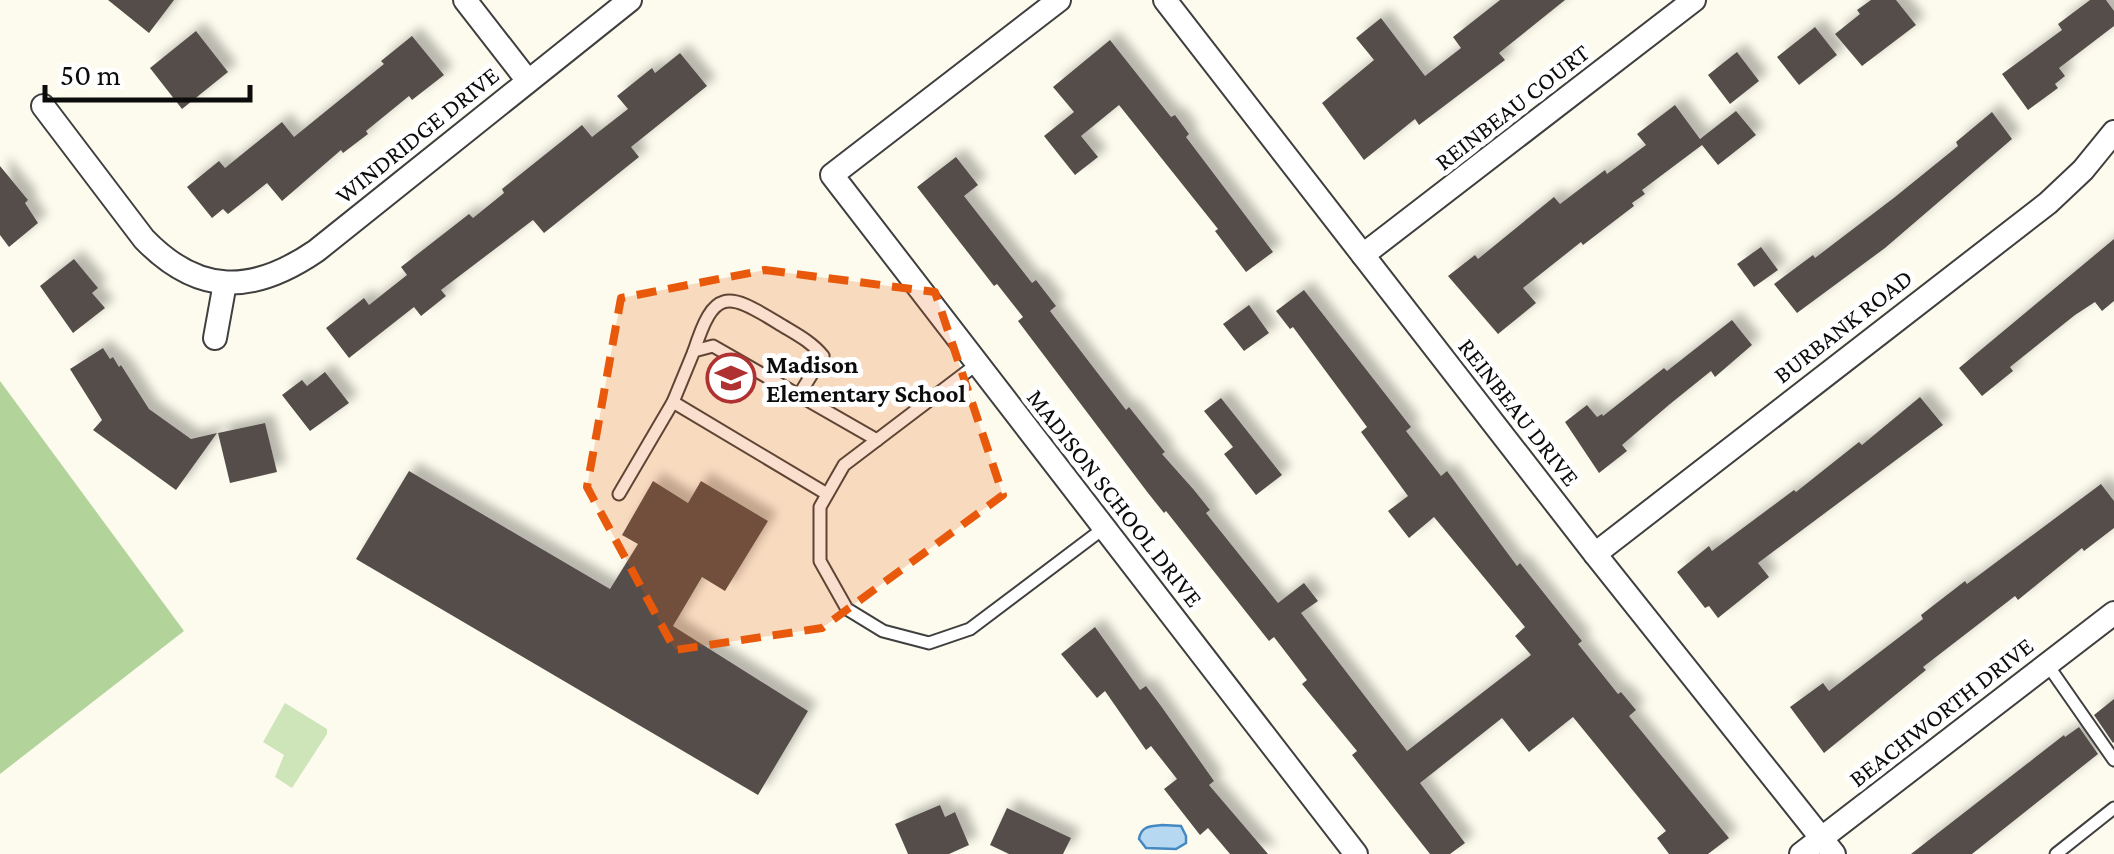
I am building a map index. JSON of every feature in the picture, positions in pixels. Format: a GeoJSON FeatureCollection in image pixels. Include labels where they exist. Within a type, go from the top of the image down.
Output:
{"type":"FeatureCollection","features":[{"type":"Feature","properties":{"kind":"street"},"geometry":{"type":"LineString","coordinates":[[465,0],[528,81]]}},
{"type":"Feature","properties":{"kind":"street","name":"WINDRIDGE DRIVE"},"geometry":{"type":"LineString","coordinates":[[225,283],[274,276],[296,264],[630,0]]}},
{"type":"Feature","properties":{"kind":"street","name":"MADISON SCHOOL DRIVE"},"geometry":{"type":"LineString","coordinates":[[1059,0],[832,175],[1356,854]]}},
{"type":"Feature","properties":{"kind":"street","name":"REINBEAU DRIVE"},"geometry":{"type":"LineString","coordinates":[[1165,0],[1595,554],[1828,846]]}},
{"type":"Feature","properties":{"kind":"street","name":"REINBEAU COURT"},"geometry":{"type":"LineString","coordinates":[[1363,255],[1694,0]]}},
{"type":"Feature","properties":{"kind":"street"},"geometry":{"type":"LineString","coordinates":[[43,106],[160,256],[190,274],[225,283],[214,338]]}},
{"type":"Feature","properties":{"kind":"street","name":"BURBANK ROAD"},"geometry":{"type":"LineString","coordinates":[[1595,554],[2048,202],[2084,170],[2114,132]]}},
{"type":"Feature","properties":{"kind":"street","name":"BEACHWORTH DRIVE"},"geometry":{"type":"LineString","coordinates":[[1802,854],[1828,846],[2114,613]]}},
{"type":"Feature","properties":{"kind":"lane"},"geometry":{"type":"LineString","coordinates":[[619,494],[672,402],[705,316],[722,303],[741,300],[813,344],[822,356],[799,395]]}},
{"type":"Feature","properties":{"kind":"lane"},"geometry":{"type":"LineString","coordinates":[[694,351],[713,346],[878,440]]}},
{"type":"Feature","properties":{"kind":"lane"},"geometry":{"type":"LineString","coordinates":[[976,364],[844,465],[820,507],[820,561],[847,610],[884,631],[929,643],[970,630],[1104,528]]}},
{"type":"Feature","properties":{"kind":"lane"},"geometry":{"type":"LineString","coordinates":[[672,402],[827,494]]}},
{"type":"Feature","properties":{"kind":"lane"},"geometry":{"type":"LineString","coordinates":[[2047,664],[2114,760]]}},
{"type":"Feature","properties":{"kind":"lane"},"geometry":{"type":"LineString","coordinates":[[2056,854],[2114,808]]}},
{"type":"Feature","properties":{"kind":"highlighted area"},"geometry":{"type":"Polygon","coordinates":[[[765,270],[935,292],[1003,495],[822,628],[675,650],[587,487],[621,298],[765,270]]]}},
{"type":"Feature","properties":{"kind":"green space"},"geometry":{"type":"Polygon","coordinates":[[[0,381],[184,631],[0,774],[0,381]]]}},
{"type":"Feature","properties":{"kind":"green space"},"geometry":{"type":"Polygon","coordinates":[[[285,703],[327,729],[292,788],[275,777],[284,755],[263,742],[285,703]]]}},
{"type":"Feature","properties":{"kind":"water"},"geometry":{"type":"Polygon","coordinates":[[[1162,825],[1181,826],[1186,843],[1176,849],[1146,848],[1139,839],[1142,831],[1162,825]]]}},
{"type":"Feature","properties":{"kind":"building"},"geometry":{"type":"Polygon","coordinates":[[[108,0],[174,0],[149,33],[108,0]]]}},
{"type":"Feature","properties":{"kind":"building"},"geometry":{"type":"Polygon","coordinates":[[[1500,0],[1565,0],[1499,53],[1505,60],[1419,125],[1415,119],[1364,160],[1322,103],[1374,60],[1356,38],[1381,18],[1425,76],[1461,48],[1453,37],[1500,0]]]}},
{"type":"Feature","properties":{"kind":"building"},"geometry":{"type":"Polygon","coordinates":[[[1871,0],[1896,0],[1916,25],[1862,66],[1835,34],[1871,0]]]}},
{"type":"Feature","properties":{"kind":"building"},"geometry":{"type":"Polygon","coordinates":[[[2090,0],[2106,0],[2114,11],[2114,26],[2059,68],[2065,76],[2055,84],[2058,88],[2028,110],[2002,74],[2062,30],[2058,24],[2090,0]]]}},
{"type":"Feature","properties":{"kind":"building"},"geometry":{"type":"Polygon","coordinates":[[[1815,27],[1837,55],[1799,85],[1777,57],[1815,27]]]}},
{"type":"Feature","properties":{"kind":"building"},"geometry":{"type":"Polygon","coordinates":[[[196,31],[228,72],[182,109],[150,68],[196,31]]]}},
{"type":"Feature","properties":{"kind":"building"},"geometry":{"type":"Polygon","coordinates":[[[412,36],[444,75],[412,100],[409,96],[366,131],[368,134],[343,153],[341,150],[282,201],[267,183],[228,214],[223,209],[212,218],[187,187],[219,161],[225,168],[282,122],[294,137],[384,64],[381,61],[412,36]]]}},
{"type":"Feature","properties":{"kind":"building"},"geometry":{"type":"Polygon","coordinates":[[[1110,40],[1171,117],[1175,115],[1189,134],[1186,137],[1273,252],[1246,272],[1215,231],[1218,229],[1119,105],[1081,136],[1098,157],[1075,175],[1044,136],[1074,112],[1053,87],[1110,40]]]}},
{"type":"Feature","properties":{"kind":"building"},"geometry":{"type":"Polygon","coordinates":[[[1737,52],[1759,81],[1730,104],[1708,75],[1737,52]]]}},
{"type":"Feature","properties":{"kind":"building"},"geometry":{"type":"Polygon","coordinates":[[[680,53],[707,86],[631,147],[639,157],[544,233],[533,220],[441,290],[446,296],[421,316],[414,307],[349,358],[326,328],[364,298],[369,305],[407,275],[401,267],[469,214],[473,218],[504,193],[502,189],[582,125],[592,137],[628,109],[617,96],[652,68],[655,73],[680,53]]]}},
{"type":"Feature","properties":{"kind":"building"},"geometry":{"type":"Polygon","coordinates":[[[1675,105],[1700,139],[1736,111],[1756,135],[1718,165],[1702,145],[1642,190],[1645,194],[1632,203],[1634,206],[1523,288],[1536,303],[1498,334],[1448,276],[1475,255],[1478,259],[1554,197],[1560,204],[1646,145],[1637,134],[1675,105]]]}},
{"type":"Feature","properties":{"kind":"building"},"geometry":{"type":"Polygon","coordinates":[[[1992,112],[2012,139],[1885,248],[1797,313],[1774,284],[1895,197],[1958,146],[1956,142],[1992,112]]]}},
{"type":"Feature","properties":{"kind":"building"},"geometry":{"type":"Polygon","coordinates":[[[956,157],[978,185],[964,196],[1032,283],[1036,280],[1056,306],[1050,311],[1126,410],[1129,407],[1165,452],[1162,454],[1210,510],[1206,513],[1278,603],[1304,583],[1318,601],[1301,613],[1407,751],[1531,655],[1515,636],[1525,627],[1434,517],[1409,538],[1388,511],[1408,496],[1361,432],[1367,427],[1293,327],[1290,329],[1276,311],[1304,290],[1411,427],[1406,431],[1441,476],[1447,471],[1517,566],[1520,563],[1582,641],[1578,644],[1636,710],[1629,716],[1729,838],[1708,854],[1669,854],[1657,838],[1666,831],[1573,717],[1529,752],[1502,718],[1420,783],[1465,843],[1450,854],[1430,854],[1352,755],[1357,751],[1302,684],[1307,680],[1274,637],[1269,641],[1148,493],[1018,321],[1023,317],[917,187],[956,157]]]}},
{"type":"Feature","properties":{"kind":"building"},"geometry":{"type":"Polygon","coordinates":[[[0,166],[28,200],[25,203],[38,223],[9,247],[0,235],[0,166]]]}},
{"type":"Feature","properties":{"kind":"building"},"geometry":{"type":"Polygon","coordinates":[[[2114,239],[2114,301],[2102,311],[2095,302],[2075,315],[2010,367],[2013,371],[1982,396],[1959,368],[2114,239]]]}},
{"type":"Feature","properties":{"kind":"building"},"geometry":{"type":"Polygon","coordinates":[[[1761,247],[1778,270],[1754,287],[1737,264],[1761,247]]]}},
{"type":"Feature","properties":{"kind":"building"},"geometry":{"type":"Polygon","coordinates":[[[74,259],[98,288],[92,293],[105,308],[73,333],[40,286],[74,259]]]}},
{"type":"Feature","properties":{"kind":"building"},"geometry":{"type":"Polygon","coordinates":[[[1249,305],[1269,333],[1244,351],[1223,324],[1249,305]]]}},
{"type":"Feature","properties":{"kind":"building"},"geometry":{"type":"Polygon","coordinates":[[[1732,320],[1752,345],[1715,377],[1711,371],[1670,404],[1622,445],[1627,451],[1599,473],[1565,422],[1587,405],[1597,417],[1603,416],[1732,320]]]}},
{"type":"Feature","properties":{"kind":"building"},"geometry":{"type":"Polygon","coordinates":[[[103,348],[110,359],[113,357],[121,365],[149,409],[191,439],[217,433],[176,490],[93,430],[102,420],[70,369],[103,348]]]}},
{"type":"Feature","properties":{"kind":"building"},"geometry":{"type":"Polygon","coordinates":[[[325,372],[349,403],[310,431],[282,395],[302,380],[307,386],[325,372]]]}},
{"type":"Feature","properties":{"kind":"building"},"geometry":{"type":"Polygon","coordinates":[[[1920,397],[1943,425],[1758,563],[1769,577],[1718,618],[1709,606],[1705,608],[1677,572],[1709,546],[1712,551],[1796,492],[1859,442],[1862,445],[1920,397]]]}},
{"type":"Feature","properties":{"kind":"building"},"geometry":{"type":"Polygon","coordinates":[[[1221,398],[1282,475],[1256,495],[1224,454],[1233,447],[1204,411],[1221,398]]]}},
{"type":"Feature","properties":{"kind":"building"},"geometry":{"type":"Polygon","coordinates":[[[265,423],[277,472],[230,483],[218,433],[265,423]]]}},
{"type":"Feature","properties":{"kind":"building"},"geometry":{"type":"Polygon","coordinates":[[[409,471],[610,589],[638,544],[622,535],[653,481],[688,503],[701,481],[768,521],[725,591],[702,577],[673,626],[808,711],[758,795],[356,559],[409,471]]]}},
{"type":"Feature","properties":{"kind":"building"},"geometry":{"type":"Polygon","coordinates":[[[2101,484],[2114,501],[2114,528],[2084,551],[2082,548],[2018,600],[2015,596],[1923,667],[1926,670],[1824,753],[1790,707],[1823,683],[1829,691],[1923,619],[1921,615],[1965,581],[1967,584],[2101,484]]]}},
{"type":"Feature","properties":{"kind":"building"},"geometry":{"type":"Polygon","coordinates":[[[1095,627],[1140,690],[1146,686],[1161,706],[1214,781],[1209,785],[1268,854],[1230,854],[1208,828],[1200,835],[1164,789],[1177,779],[1151,746],[1146,750],[1105,691],[1097,698],[1061,654],[1095,627]]]}},
{"type":"Feature","properties":{"kind":"building"},"geometry":{"type":"Polygon","coordinates":[[[2114,699],[2114,742],[2113,743],[2094,715],[2114,699]]]}},
{"type":"Feature","properties":{"kind":"building"},"geometry":{"type":"Polygon","coordinates":[[[2079,727],[2098,754],[1972,854],[1911,854],[2064,735],[2079,727]]]}},
{"type":"Feature","properties":{"kind":"building"},"geometry":{"type":"Polygon","coordinates":[[[940,805],[945,817],[955,812],[969,845],[949,854],[908,854],[895,824],[940,805]]]}},
{"type":"Feature","properties":{"kind":"building"},"geometry":{"type":"Polygon","coordinates":[[[1007,808],[1071,838],[1063,854],[1009,854],[990,845],[1007,808]]]}},
{"type":"Feature","properties":{"kind":"place","name":"Madison Elementary School"},"geometry":{"type":"Point","coordinates":[731,378]}}]}
